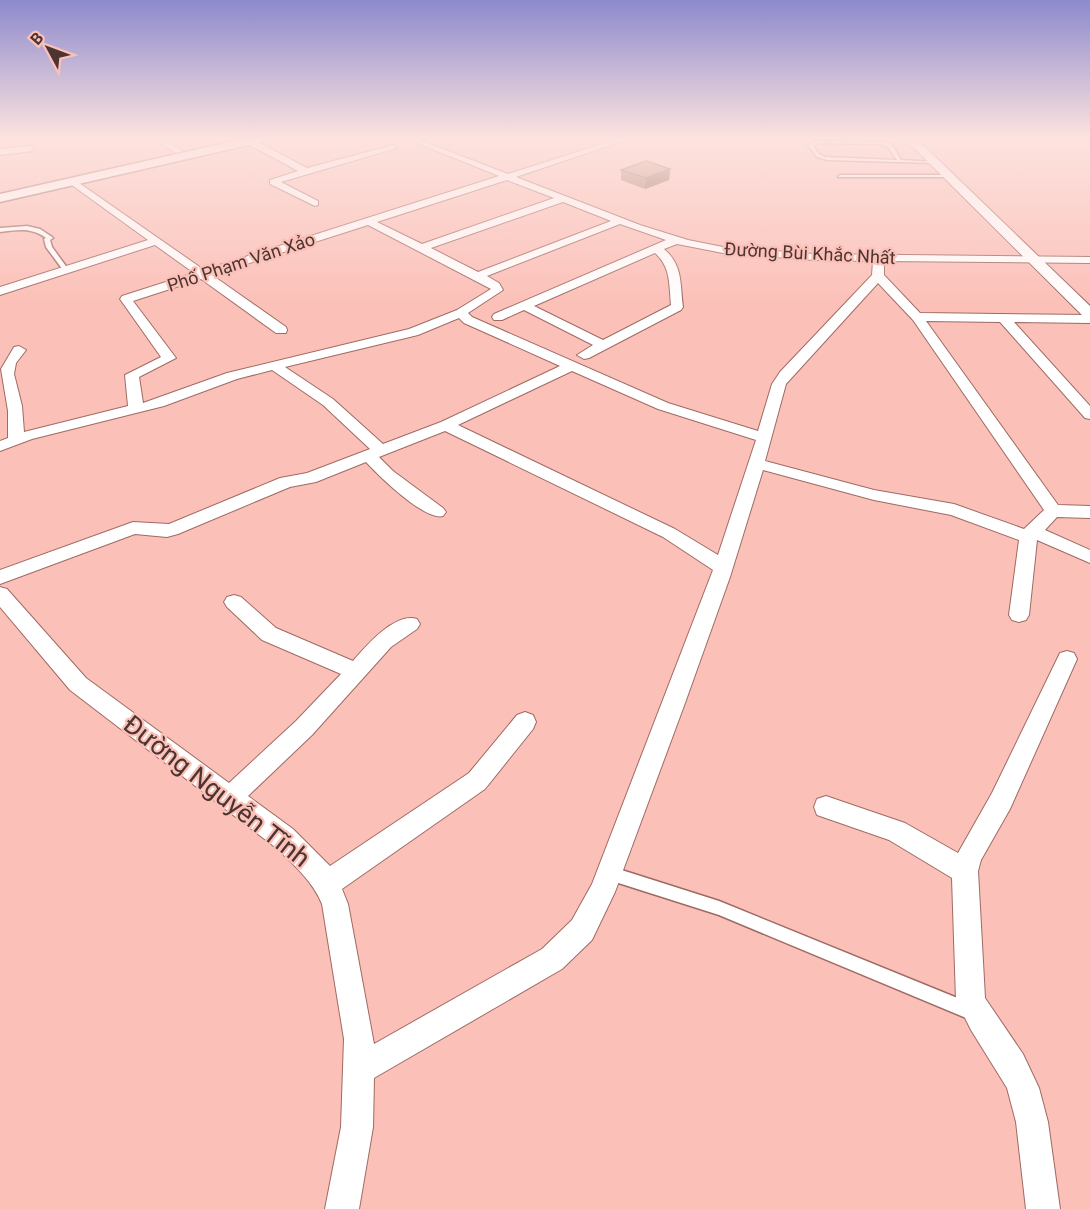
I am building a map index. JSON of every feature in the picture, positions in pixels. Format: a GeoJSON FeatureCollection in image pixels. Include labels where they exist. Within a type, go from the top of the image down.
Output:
{"type":"FeatureCollection","features":[{"type":"Feature","properties":{"kind":"main road"},"geometry":{"type":"LineString","coordinates":[[0,198],[19,193]]}},
{"type":"Feature","properties":{"kind":"street"},"geometry":{"type":"LineString","coordinates":[[89,193],[281,330]]}},
{"type":"Feature","properties":{"kind":"street"},"geometry":{"type":"LineString","coordinates":[[296,193],[315,203]]}},
{"type":"Feature","properties":{"kind":"street","name":"Phố Phạm Văn Xảo"},"geometry":{"type":"LineString","coordinates":[[136,409],[132,375],[170,358],[126,299],[452,193]]}},
{"type":"Feature","properties":{"kind":"street","name":"Đường Bùi Khắc Nhất"},"geometry":{"type":"LineString","coordinates":[[548,193],[676,240],[723,250],[879,267],[1035,251]]}},
{"type":"Feature","properties":{"kind":"street","name":"Đường Bùi Khắc Nhất"},"geometry":{"type":"LineString","coordinates":[[574,193],[673,231],[730,242],[810,248],[1090,251]]}},
{"type":"Feature","properties":{"kind":"street"},"geometry":{"type":"LineString","coordinates":[[969,193],[1035,251],[1090,315]]}},
{"type":"Feature","properties":{"kind":"street"},"geometry":{"type":"LineString","coordinates":[[421,248],[562,199]]}},
{"type":"Feature","properties":{"kind":"street"},"geometry":{"type":"LineString","coordinates":[[0,446],[172,399],[232,376],[273,364],[413,332],[461,313],[497,290],[495,285],[368,221]]}},
{"type":"Feature","properties":{"kind":"street"},"geometry":{"type":"LineString","coordinates":[[478,276],[619,221]]}},
{"type":"Feature","properties":{"kind":"street"},"geometry":{"type":"LineString","coordinates":[[498,317],[676,240]]}},
{"type":"Feature","properties":{"kind":"street"},"geometry":{"type":"LineString","coordinates":[[0,291],[156,241]]}},
{"type":"Feature","properties":{"kind":"street"},"geometry":{"type":"LineString","coordinates":[[0,577],[133,528],[142,526],[165,532],[172,530],[286,482],[310,478],[446,424],[577,361],[602,345],[677,307],[673,268],[670,260],[657,249]]}},
{"type":"Feature","properties":{"kind":"street"},"geometry":{"type":"LineString","coordinates":[[1035,251],[1054,260],[1068,273]]}},
{"type":"Feature","properties":{"kind":"street"},"geometry":{"type":"LineString","coordinates":[[1054,260],[1090,260]]}},
{"type":"Feature","properties":{"kind":"street"},"geometry":{"type":"LineString","coordinates":[[358,1070],[552,959],[582,930],[609,873],[723,567],[758,464],[779,384],[879,267],[917,317],[1053,512]]}},
{"type":"Feature","properties":{"kind":"street"},"geometry":{"type":"LineString","coordinates":[[525,306],[602,345]]}},
{"type":"Feature","properties":{"kind":"street"},"geometry":{"type":"LineString","coordinates":[[461,313],[468,320],[577,361],[663,406],[765,438]]}},
{"type":"Feature","properties":{"kind":"street"},"geometry":{"type":"LineString","coordinates":[[917,317],[1090,319]]}},
{"type":"Feature","properties":{"kind":"street"},"geometry":{"type":"LineString","coordinates":[[1004,318],[1090,415]]}},
{"type":"Feature","properties":{"kind":"street"},"geometry":{"type":"LineString","coordinates":[[16,440],[16,409],[5,376],[5,367],[19,350]]}},
{"type":"Feature","properties":{"kind":"street"},"geometry":{"type":"LineString","coordinates":[[273,364],[328,402],[374,453],[387,475],[437,512]]}},
{"type":"Feature","properties":{"kind":"street"},"geometry":{"type":"LineString","coordinates":[[446,424],[669,533],[723,567]]}},
{"type":"Feature","properties":{"kind":"street"},"geometry":{"type":"LineString","coordinates":[[758,464],[874,495],[954,510],[1030,534],[1090,557]]}},
{"type":"Feature","properties":{"kind":"street"},"geometry":{"type":"LineString","coordinates":[[1018,615],[1030,534],[1053,512],[1090,512]]}},
{"type":"Feature","properties":{"kind":"street","name":"Đường Nguyễn Tĩnh"},"geometry":{"type":"LineString","coordinates":[[0,594],[78,684],[284,838],[315,866],[328,883],[335,904],[359,1039],[357,1127],[342,1209]]}},
{"type":"Feature","properties":{"kind":"street"},"geometry":{"type":"LineString","coordinates":[[234,602],[269,634],[355,671]]}},
{"type":"Feature","properties":{"kind":"street"},"geometry":{"type":"LineString","coordinates":[[230,797],[304,728],[384,641],[410,624]]}},
{"type":"Feature","properties":{"kind":"street"},"geometry":{"type":"LineString","coordinates":[[1043,1209],[1026,1094],[1016,1072],[977,1015],[971,1000],[965,871],[969,856],[1001,801],[1066,659]]}},
{"type":"Feature","properties":{"kind":"street"},"geometry":{"type":"LineString","coordinates":[[328,883],[477,781],[525,723]]}},
{"type":"Feature","properties":{"kind":"street"},"geometry":{"type":"LineString","coordinates":[[826,807],[896,831],[965,871]]}},
{"type":"Feature","properties":{"kind":"lane"},"geometry":{"type":"LineString","coordinates":[[0,230],[38,228],[51,238],[47,239],[49,247],[65,269]]}},
{"type":"Feature","properties":{"kind":"lane"},"geometry":{"type":"LineString","coordinates":[[609,873],[719,908],[977,1015]]}}]}
